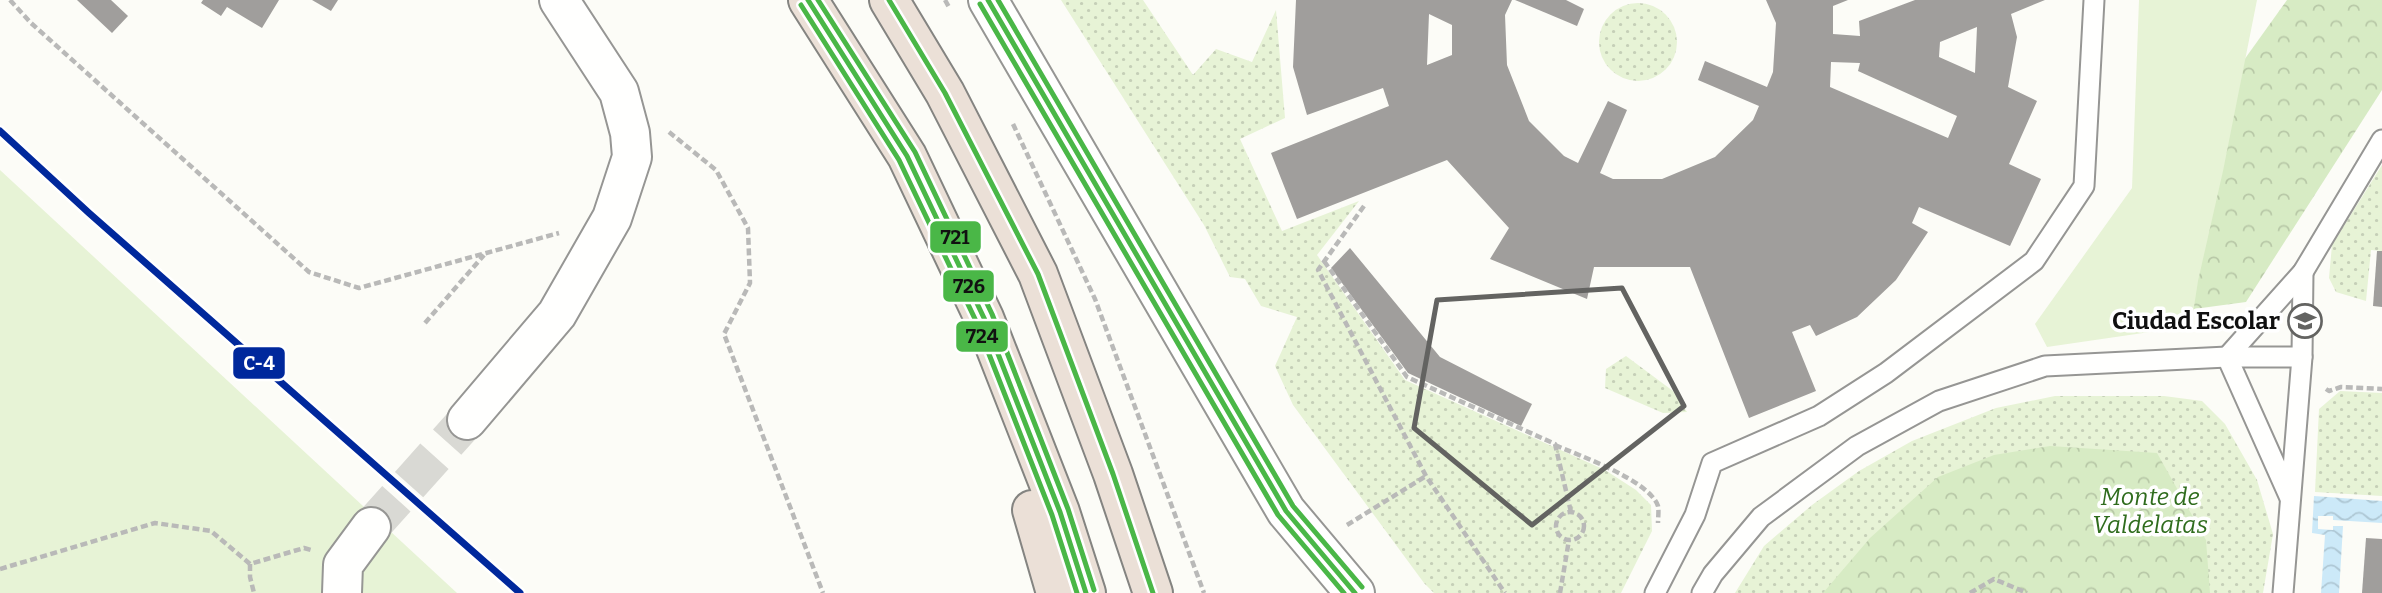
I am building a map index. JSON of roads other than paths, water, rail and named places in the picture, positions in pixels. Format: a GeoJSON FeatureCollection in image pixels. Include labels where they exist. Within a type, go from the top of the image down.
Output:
{"type":"FeatureCollection","features":[{"type":"Feature","properties":{"kind":"highway"},"geometry":{"type":"LineString","coordinates":[[889,0],[945,93],[1038,274],[1113,474],[1153,593]]}},
{"type":"Feature","properties":{"kind":"highway"},"geometry":{"type":"LineString","coordinates":[[817,14],[973,362],[1037,521],[1056,593]]}},
{"type":"Feature","properties":{"kind":"highway"},"geometry":{"type":"LineString","coordinates":[[817,14],[907,156],[984,318],[1060,512],[1086,593]]}},
{"type":"Feature","properties":{"kind":"street"},"geometry":{"type":"LineString","coordinates":[[467,420],[556,314],[612,218],[632,157],[630,132],[619,92],[559,0]]}},
{"type":"Feature","properties":{"kind":"street"},"geometry":{"type":"LineString","coordinates":[[988,0],[1286,511],[1355,593]]}},
{"type":"Feature","properties":{"kind":"street"},"geometry":{"type":"LineString","coordinates":[[343,579],[371,527]]}},
{"type":"Feature","properties":{"kind":"lane"},"geometry":{"type":"LineString","coordinates":[[1655,593],[1695,515],[1712,463],[1819,416],[1886,373],[2034,261],[2084,187],[2094,0]]}},
{"type":"Feature","properties":{"kind":"lane"},"geometry":{"type":"LineString","coordinates":[[2227,357],[2303,272],[2382,140]]}},
{"type":"Feature","properties":{"kind":"lane"},"geometry":{"type":"LineString","coordinates":[[2283,593],[2302,357],[2303,272]]}},
{"type":"Feature","properties":{"kind":"lane"},"geometry":{"type":"LineString","coordinates":[[2227,357],[2290,498]]}},
{"type":"Feature","properties":{"kind":"lane"},"geometry":{"type":"LineString","coordinates":[[1702,593],[1713,574],[1761,517],[1857,446],[1939,401],[2045,366],[2227,357],[2302,357]]}},
{"type":"Feature","properties":{"kind":"water"},"geometry":{"type":"Polygon","coordinates":[[[2314,496],[2382,501],[2382,523],[2333,520],[2333,516],[2318,516],[2318,529],[2333,530],[2333,526],[2343,526],[2339,593],[2321,593],[2325,535],[2312,533],[2314,496]]]}},
{"type":"Feature","properties":{"kind":"tunnel"},"geometry":{"type":"LineString","coordinates":[[371,527],[467,420]]}},
{"type":"Feature","properties":{"kind":"place","name":"Ciudad Escolar"},"geometry":{"type":"Point","coordinates":[2305,321]}},
{"type":"Feature","properties":{"kind":"park label","name":"Monte de Valdelatas"},"geometry":{"type":"Point","coordinates":[2150,511]}}]}
